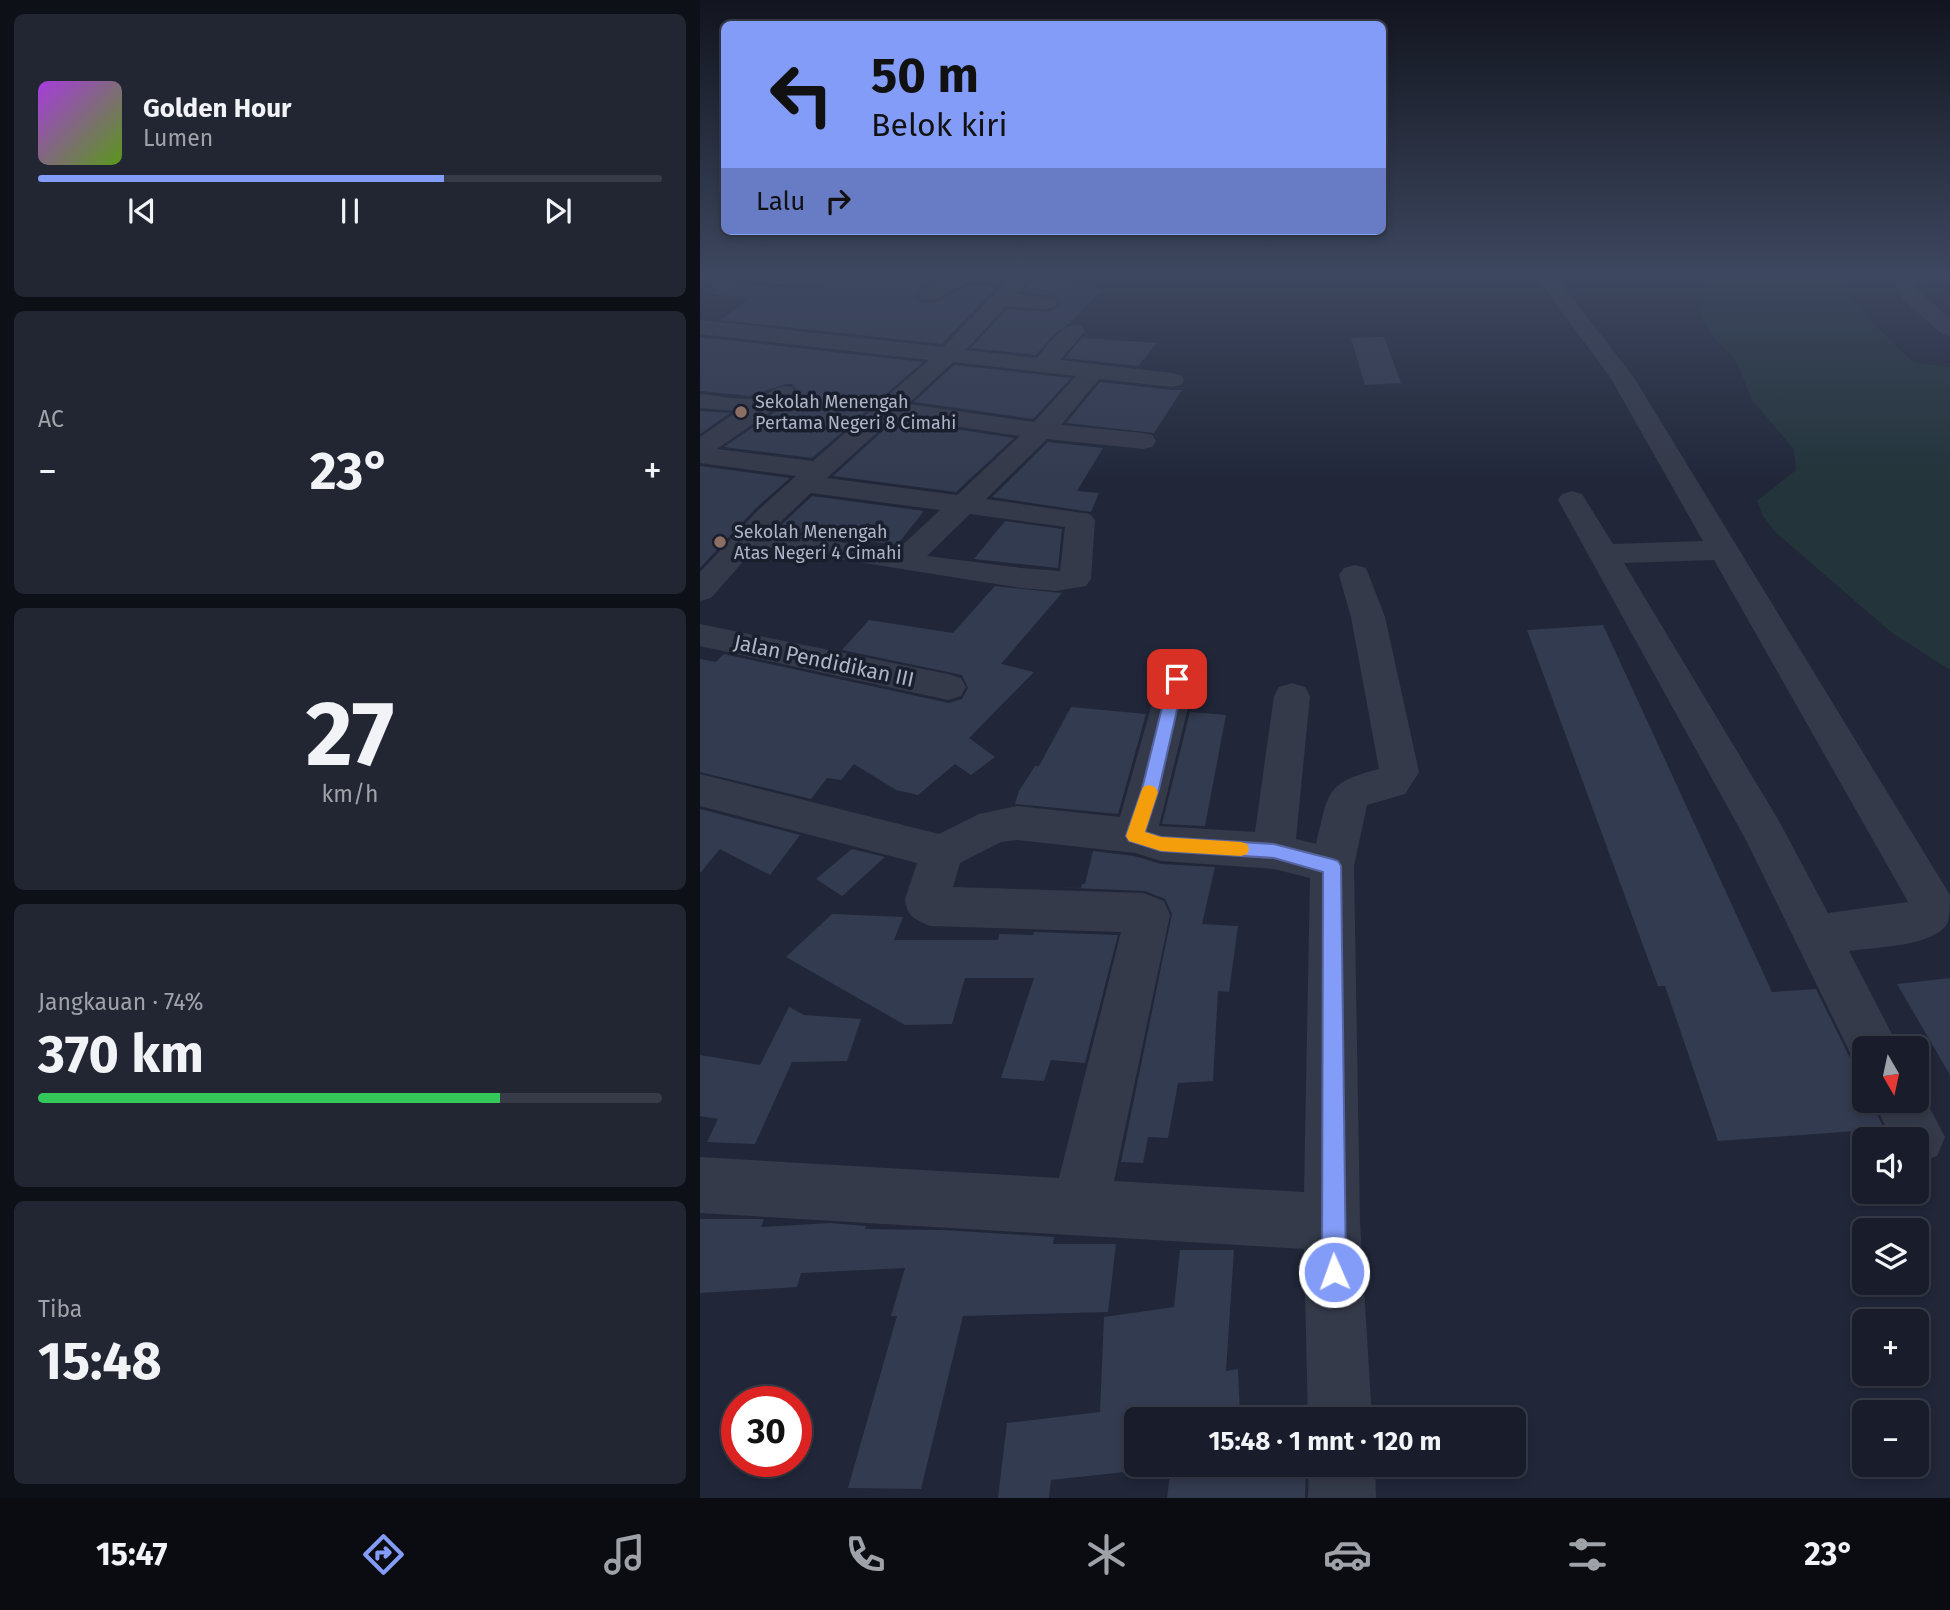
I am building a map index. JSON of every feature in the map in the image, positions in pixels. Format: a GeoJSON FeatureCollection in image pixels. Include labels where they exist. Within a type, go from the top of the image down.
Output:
{"type":"FeatureCollection","features":[{"type":"Feature","properties":{"kind":"street"},"geometry":{"type":"LineString","coordinates":[[843,343],[1172,380]]}},
{"type":"Feature","properties":{"kind":"street"},"geometry":{"type":"LineString","coordinates":[[700,591],[749,536],[809,477],[959,343]]}},
{"type":"Feature","properties":{"kind":"street"},"geometry":{"type":"LineString","coordinates":[[1044,364],[1063,343]]}},
{"type":"Feature","properties":{"kind":"street"},"geometry":{"type":"LineString","coordinates":[[1596,343],[1621,376],[1929,897],[1931,911],[1924,920],[1816,934]]}},
{"type":"Feature","properties":{"kind":"street"},"geometry":{"type":"LineString","coordinates":[[904,561],[1040,431],[1094,370]]}},
{"type":"Feature","properties":{"kind":"street"},"geometry":{"type":"LineString","coordinates":[[700,401],[774,399],[700,449]]}},
{"type":"Feature","properties":{"kind":"street"},"geometry":{"type":"LineString","coordinates":[[886,408],[1040,431],[1143,441]]}},
{"type":"Feature","properties":{"kind":"street"},"geometry":{"type":"LineString","coordinates":[[700,425],[730,429]]}},
{"type":"Feature","properties":{"kind":"street"},"geometry":{"type":"LineString","coordinates":[[700,456],[962,505],[1080,520],[1075,579],[1062,583],[749,536]]}},
{"type":"Feature","properties":{"kind":"street"},"geometry":{"type":"LineString","coordinates":[[1572,500],[1764,833],[1868,1036]]}},
{"type":"Feature","properties":{"kind":"street"},"geometry":{"type":"LineString","coordinates":[[1603,554],[1723,550]]}},
{"type":"Feature","properties":{"kind":"street"},"geometry":{"type":"LineString","coordinates":[[1340,1407],[1332,1222],[1332,866],[1350,796],[1360,790],[1391,783],[1399,772],[1368,617],[1355,575]]}},
{"type":"Feature","properties":{"kind":"street","name":"Jalan Pendidikan III"},"geometry":{"type":"LineString","coordinates":[[700,635],[948,687]]}},
{"type":"Feature","properties":{"kind":"street"},"geometry":{"type":"LineString","coordinates":[[1135,836],[1150,789],[1177,679]]}},
{"type":"Feature","properties":{"kind":"street"},"geometry":{"type":"LineString","coordinates":[[1274,851],[1292,696]]}},
{"type":"Feature","properties":{"kind":"street"},"geometry":{"type":"LineString","coordinates":[[700,790],[942,852],[994,826],[1006,823],[1135,836],[1161,844],[1274,851],[1332,866]]}},
{"type":"Feature","properties":{"kind":"street"},"geometry":{"type":"LineString","coordinates":[[942,852],[927,899],[930,906],[1148,915],[1080,1207]]}},
{"type":"Feature","properties":{"kind":"street"},"geometry":{"type":"LineString","coordinates":[[700,1185],[1332,1222]]}},
{"type":"Feature","properties":{"kind":"street"},"geometry":{"type":"LineString","coordinates":[[1342,1477],[1342,1498]]}},
{"type":"Feature","properties":{"kind":"shaded area"},"geometry":{"type":"Polygon","coordinates":[[[1719,343],[1893,343],[1914,363],[1950,367],[1950,670],[1891,632],[1775,532],[1763,516],[1757,501],[1796,470],[1794,449],[1752,400],[1736,361],[1719,343]]]}},
{"type":"Feature","properties":{"kind":"building"},"geometry":{"type":"Polygon","coordinates":[[[700,343],[753,343],[923,362],[812,458],[724,447],[794,399],[797,391],[792,384],[749,396],[700,391],[700,343]]]}},
{"type":"Feature","properties":{"kind":"building"},"geometry":{"type":"Polygon","coordinates":[[[976,343],[1046,343],[1036,355],[971,348],[976,343]]]}},
{"type":"Feature","properties":{"kind":"building"},"geometry":{"type":"Polygon","coordinates":[[[1078,343],[1157,343],[1138,366],[1065,358],[1078,343]]]}},
{"type":"Feature","properties":{"kind":"building"},"geometry":{"type":"Polygon","coordinates":[[[1352,343],[1386,343],[1401,383],[1365,385],[1352,343]]]}},
{"type":"Feature","properties":{"kind":"building"},"geometry":{"type":"Polygon","coordinates":[[[954,365],[1071,378],[1033,419],[914,402],[954,365]]]}},
{"type":"Feature","properties":{"kind":"building"},"geometry":{"type":"Polygon","coordinates":[[[1100,382],[1182,390],[1154,433],[1066,423],[1100,382]]]}},
{"type":"Feature","properties":{"kind":"building"},"geometry":{"type":"Polygon","coordinates":[[[700,411],[730,413],[700,434],[700,411]]]}},
{"type":"Feature","properties":{"kind":"building"},"geometry":{"type":"Polygon","coordinates":[[[895,420],[1014,438],[956,492],[833,476],[895,420]]]}},
{"type":"Feature","properties":{"kind":"building"},"geometry":{"type":"Polygon","coordinates":[[[1048,442],[1103,448],[1077,491],[1099,493],[1091,512],[992,497],[1048,442]]]}},
{"type":"Feature","properties":{"kind":"building"},"geometry":{"type":"Polygon","coordinates":[[[700,466],[790,478],[756,508],[700,568],[700,466]]]}},
{"type":"Feature","properties":{"kind":"building"},"geometry":{"type":"Polygon","coordinates":[[[812,496],[924,511],[897,545],[777,529],[812,496]]]}},
{"type":"Feature","properties":{"kind":"building"},"geometry":{"type":"Polygon","coordinates":[[[1005,521],[1062,529],[1058,568],[974,559],[1005,521]]]}},
{"type":"Feature","properties":{"kind":"building"},"geometry":{"type":"Polygon","coordinates":[[[995,586],[1062,593],[1001,664],[1034,672],[969,738],[995,757],[971,775],[955,764],[918,795],[896,790],[854,764],[841,780],[827,778],[811,799],[700,772],[700,659],[716,662],[724,654],[949,703],[962,699],[968,688],[962,675],[842,650],[869,620],[953,633],[995,586]]]}},
{"type":"Feature","properties":{"kind":"building"},"geometry":{"type":"Polygon","coordinates":[[[1603,625],[1772,992],[1816,989],[1852,1062],[1852,1113],[1877,1113],[1883,1127],[1852,1127],[1852,1131],[1718,1141],[1665,986],[1658,986],[1527,630],[1603,625]]]}},
{"type":"Feature","properties":{"kind":"building"},"geometry":{"type":"Polygon","coordinates":[[[1071,707],[1146,714],[1118,814],[1015,804],[1019,791],[1035,766],[1039,766],[1071,707]]]}},
{"type":"Feature","properties":{"kind":"building"},"geometry":{"type":"Polygon","coordinates":[[[1190,712],[1226,715],[1205,826],[1162,824],[1190,712]]]}},
{"type":"Feature","properties":{"kind":"building"},"geometry":{"type":"Polygon","coordinates":[[[700,809],[800,835],[770,875],[720,849],[700,873],[700,809]]]}},
{"type":"Feature","properties":{"kind":"building"},"geometry":{"type":"Polygon","coordinates":[[[852,849],[885,857],[842,896],[816,879],[852,849]]]}},
{"type":"Feature","properties":{"kind":"building"},"geometry":{"type":"Polygon","coordinates":[[[1093,851],[1134,856],[1161,864],[1215,867],[1202,924],[1238,926],[1229,992],[1218,991],[1213,1081],[1178,1083],[1168,1138],[1148,1137],[1143,1163],[1121,1162],[1172,914],[1165,899],[1145,891],[1049,887],[1081,888],[1082,884],[1085,884],[1093,851]]]}},
{"type":"Feature","properties":{"kind":"building"},"geometry":{"type":"Polygon","coordinates":[[[832,914],[903,917],[894,940],[998,940],[999,934],[1033,935],[1034,932],[1118,935],[1085,1063],[1051,1060],[1044,1081],[1001,1078],[1034,978],[965,978],[952,1024],[905,1025],[786,957],[832,914]]]}},
{"type":"Feature","properties":{"kind":"building"},"geometry":{"type":"Polygon","coordinates":[[[1950,978],[1950,1075],[1929,1036],[1897,984],[1950,978]]]}},
{"type":"Feature","properties":{"kind":"building"},"geometry":{"type":"Polygon","coordinates":[[[789,1007],[804,1015],[861,1019],[847,1061],[792,1062],[755,1144],[707,1142],[718,1119],[700,1116],[700,1055],[760,1065],[789,1007]]]}},
{"type":"Feature","properties":{"kind":"building"},"geometry":{"type":"Polygon","coordinates":[[[700,1219],[764,1219],[761,1227],[830,1223],[866,1226],[865,1229],[943,1230],[1054,1237],[1053,1244],[1116,1244],[1108,1312],[963,1316],[921,1489],[848,1488],[897,1316],[891,1316],[905,1268],[801,1273],[797,1287],[700,1293],[700,1219]]]}},
{"type":"Feature","properties":{"kind":"building"},"geometry":{"type":"Polygon","coordinates":[[[1180,1250],[1234,1250],[1226,1371],[1238,1369],[1240,1407],[1124,1407],[1124,1472],[1051,1480],[1049,1498],[998,1498],[1007,1423],[1100,1412],[1104,1317],[1174,1307],[1180,1250]]]}},
{"type":"Feature","properties":{"kind":"building"},"geometry":{"type":"Polygon","coordinates":[[[1170,1477],[1306,1477],[1305,1498],[1167,1498],[1170,1477]]]}},
{"type":"Feature","properties":{"kind":"slow traffic"},"geometry":{"type":"LineString","coordinates":[[1149,792],[1135,836],[1161,844],[1241,849]]}},
{"type":"Feature","properties":{"kind":"place","name":"Sekolah Menengah Pertama Negeri 8 Cimahi"},"geometry":{"type":"Point","coordinates":[741,412]}},
{"type":"Feature","properties":{"kind":"place","name":"Sekolah Menengah Atas Negeri 4 Cimahi"},"geometry":{"type":"Point","coordinates":[720,542]}},
{"type":"Feature","properties":{"kind":"route"},"geometry":{"type":"LineString","coordinates":[[1177,679],[1150,789],[1135,836],[1161,844],[1274,851],[1332,866],[1334,1272]]}}]}
